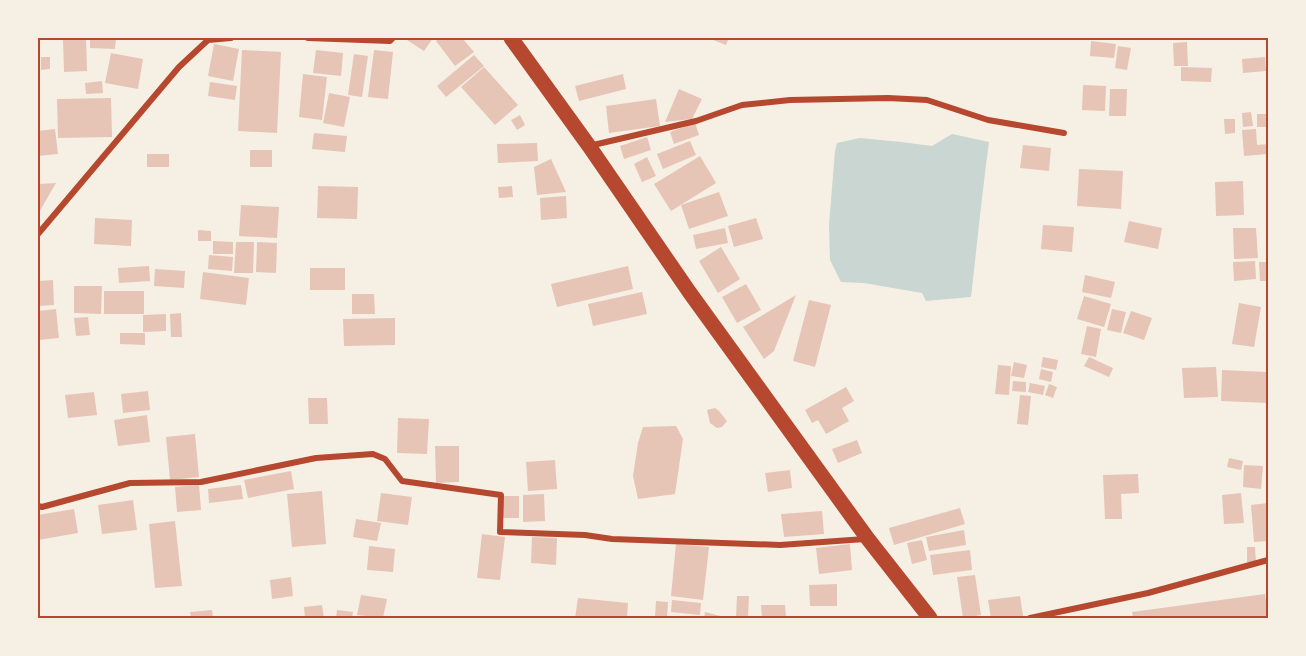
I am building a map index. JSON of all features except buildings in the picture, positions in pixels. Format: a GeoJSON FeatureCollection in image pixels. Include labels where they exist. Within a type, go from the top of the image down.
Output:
{"type":"FeatureCollection","features":[{"type":"Feature","properties":{"kind":"main road"},"geometry":{"type":"LineString","coordinates":[[511,38],[690,293],[868,538],[930,618]]}},
{"type":"Feature","properties":{"kind":"street"},"geometry":{"type":"LineString","coordinates":[[38,234],[179,67],[208,40],[231,38]]}},
{"type":"Feature","properties":{"kind":"street"},"geometry":{"type":"LineString","coordinates":[[308,38],[390,41],[393,38]]}},
{"type":"Feature","properties":{"kind":"street"},"geometry":{"type":"LineString","coordinates":[[589,146],[696,121],[742,105],[790,99],[927,100],[988,120],[1064,132]]}},
{"type":"Feature","properties":{"kind":"street"},"geometry":{"type":"LineString","coordinates":[[38,506],[42,507],[130,483],[201,482],[316,458],[373,454],[385,459],[402,481],[501,495],[500,532],[780,545],[868,538]]}},
{"type":"Feature","properties":{"kind":"street"},"geometry":{"type":"LineString","coordinates":[[1030,618],[1148,593],[1269,560]]}},
{"type":"Feature","properties":{"kind":"shaded area"},"geometry":{"type":"Polygon","coordinates":[[[952,134],[989,142],[971,297],[926,301],[922,293],[864,283],[841,282],[830,260],[829,225],[837,143],[860,138],[932,146],[952,134]]]}}]}
